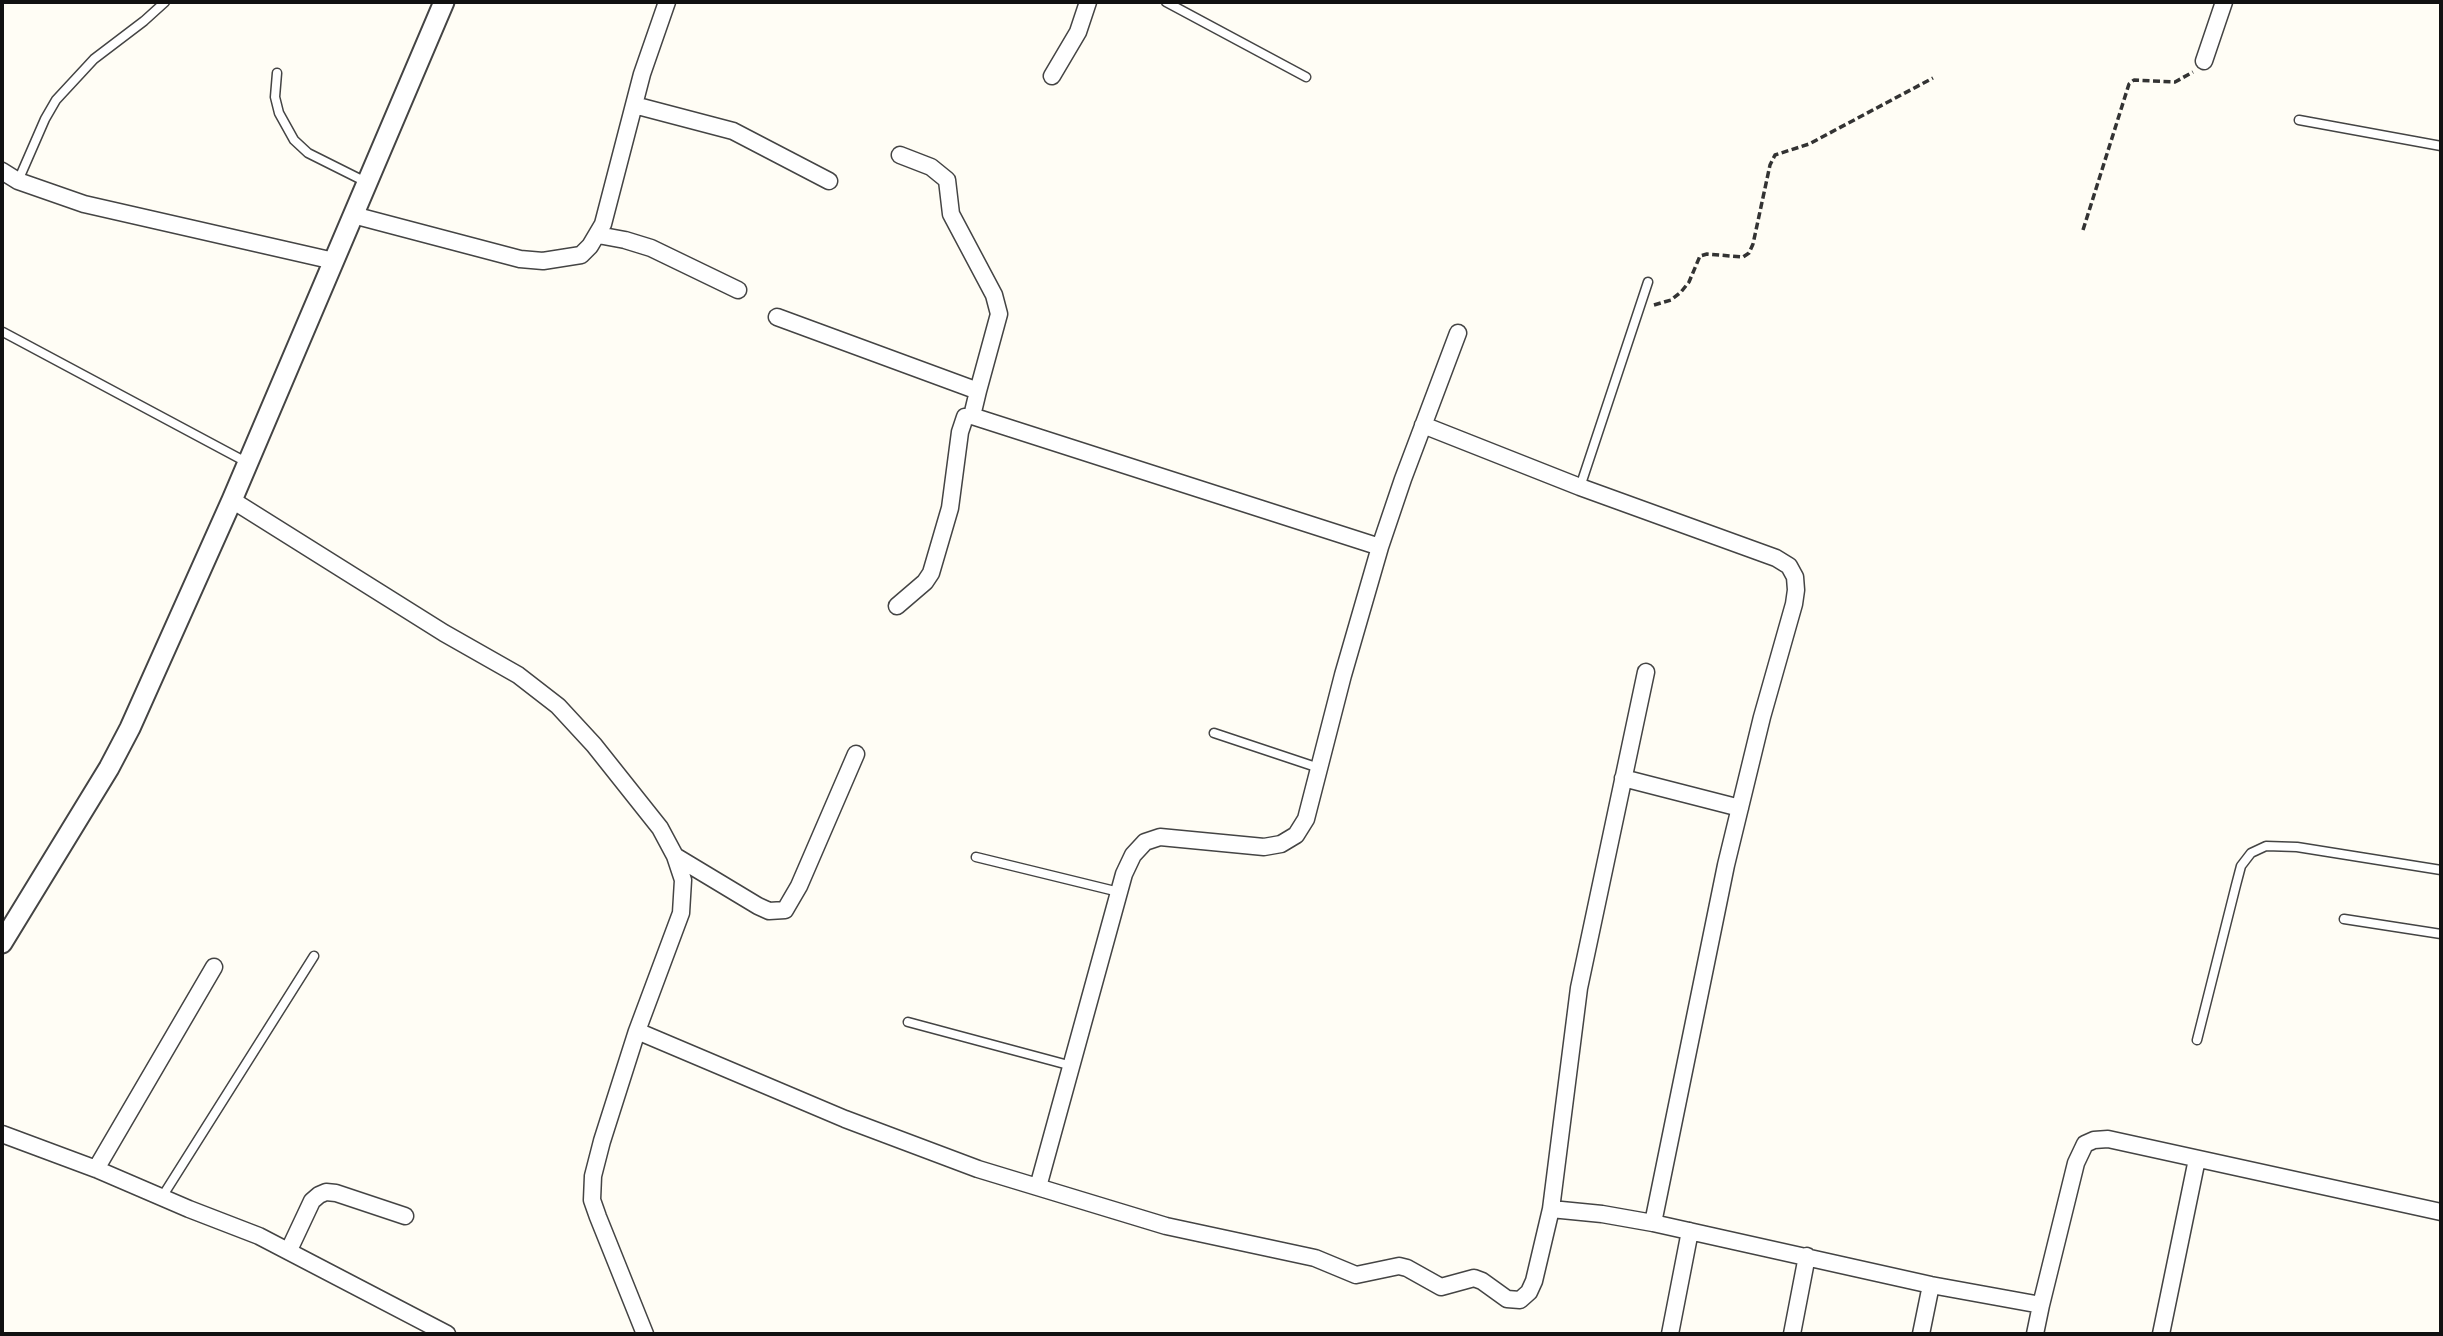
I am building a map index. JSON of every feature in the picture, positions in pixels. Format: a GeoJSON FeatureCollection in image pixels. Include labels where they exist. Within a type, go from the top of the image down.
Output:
{"type":"FeatureCollection","features":[{"type":"Feature","properties":{"kind":"street"},"geometry":{"type":"LineString","coordinates":[[2,943],[109,768],[130,728],[248,463],[443,2]]}},
{"type":"Feature","properties":{"kind":"street"},"geometry":{"type":"LineString","coordinates":[[353,215],[496,254],[543,261],[581,255],[598,235],[603,224],[634,104],[667,2]]}},
{"type":"Feature","properties":{"kind":"street"},"geometry":{"type":"LineString","coordinates":[[1052,76],[1078,32],[1088,2]]}},
{"type":"Feature","properties":{"kind":"street"},"geometry":{"type":"LineString","coordinates":[[2204,61],[2224,2]]}},
{"type":"Feature","properties":{"kind":"street"},"geometry":{"type":"LineString","coordinates":[[634,104],[733,131],[829,181]]}},
{"type":"Feature","properties":{"kind":"street"},"geometry":{"type":"LineString","coordinates":[[900,155],[931,167],[947,180],[951,214],[994,295],[999,314],[972,416]]}},
{"type":"Feature","properties":{"kind":"street"},"geometry":{"type":"LineString","coordinates":[[2,171],[18,180],[84,204],[334,261]]}},
{"type":"Feature","properties":{"kind":"street"},"geometry":{"type":"LineString","coordinates":[[598,235],[651,248],[738,290]]}},
{"type":"Feature","properties":{"kind":"street"},"geometry":{"type":"LineString","coordinates":[[777,317],[978,391]]}},
{"type":"Feature","properties":{"kind":"street"},"geometry":{"type":"LineString","coordinates":[[1038,1187],[1124,874],[1133,855],[1145,842],[1160,837],[1264,847],[1281,844],[1296,835],[1306,819],[1343,675],[1380,547],[1458,333]]}},
{"type":"Feature","properties":{"kind":"street"},"geometry":{"type":"LineString","coordinates":[[897,606],[925,582],[931,572],[950,508],[960,432],[965,417],[972,416],[1380,547]]}},
{"type":"Feature","properties":{"kind":"street"},"geometry":{"type":"LineString","coordinates":[[1423,425],[1580,487],[1776,558],[1789,566],[1795,577],[1794,604],[1765,704],[1703,971],[1653,1223]]}},
{"type":"Feature","properties":{"kind":"street"},"geometry":{"type":"LineString","coordinates":[[232,500],[444,634],[518,675],[558,706],[594,745],[660,828],[675,856],[683,880],[681,913],[637,1031],[593,1176],[592,1200],[645,1334]]}},
{"type":"Feature","properties":{"kind":"street"},"geometry":{"type":"LineString","coordinates":[[637,1031],[845,1119],[978,1169],[1166,1226],[1315,1258],[1356,1275],[1399,1266],[1441,1287],[1474,1278],[1507,1299],[1520,1300],[1529,1292],[1534,1281],[1550,1209],[1579,988],[1646,673]]}},
{"type":"Feature","properties":{"kind":"street"},"geometry":{"type":"LineString","coordinates":[[675,856],[758,906],[769,911],[785,910],[799,886],[856,754]]}},
{"type":"Feature","properties":{"kind":"street"},"geometry":{"type":"LineString","coordinates":[[1623,778],[1740,808]]}},
{"type":"Feature","properties":{"kind":"street"},"geometry":{"type":"LineString","coordinates":[[96,1169],[214,967]]}},
{"type":"Feature","properties":{"kind":"street"},"geometry":{"type":"LineString","coordinates":[[2,1134],[96,1169],[289,1250],[447,1334]]}},
{"type":"Feature","properties":{"kind":"street"},"geometry":{"type":"LineString","coordinates":[[2035,1334],[2076,1163],[2085,1144],[2094,1140],[2108,1139],[2441,1212]]}},
{"type":"Feature","properties":{"kind":"street"},"geometry":{"type":"LineString","coordinates":[[2161,1334],[2197,1159]]}},
{"type":"Feature","properties":{"kind":"street"},"geometry":{"type":"LineString","coordinates":[[289,1250],[312,1201],[326,1192],[405,1216]]}},
{"type":"Feature","properties":{"kind":"street"},"geometry":{"type":"LineString","coordinates":[[1550,1209],[1653,1223],[1931,1285],[2041,1305]]}},
{"type":"Feature","properties":{"kind":"street"},"geometry":{"type":"LineString","coordinates":[[1670,1334],[1690,1231]]}},
{"type":"Feature","properties":{"kind":"street"},"geometry":{"type":"LineString","coordinates":[[1793,1334],[1807,1256]]}},
{"type":"Feature","properties":{"kind":"street"},"geometry":{"type":"LineString","coordinates":[[1921,1334],[1931,1285]]}},
{"type":"Feature","properties":{"kind":"lane"},"geometry":{"type":"LineString","coordinates":[[18,180],[55,100],[94,59],[165,2]]}},
{"type":"Feature","properties":{"kind":"lane"},"geometry":{"type":"LineString","coordinates":[[1166,2],[1306,77]]}},
{"type":"Feature","properties":{"kind":"lane"},"geometry":{"type":"LineString","coordinates":[[277,73],[275,97],[279,113],[294,140],[308,153],[366,182]]}},
{"type":"Feature","properties":{"kind":"lane"},"geometry":{"type":"LineString","coordinates":[[2299,120],[2441,146]]}},
{"type":"Feature","properties":{"kind":"lane"},"geometry":{"type":"LineString","coordinates":[[1580,487],[1648,282]]}},
{"type":"Feature","properties":{"kind":"lane"},"geometry":{"type":"LineString","coordinates":[[3,332],[248,463]]}},
{"type":"Feature","properties":{"kind":"lane"},"geometry":{"type":"LineString","coordinates":[[1214,733],[1319,768]]}},
{"type":"Feature","properties":{"kind":"lane"},"geometry":{"type":"LineString","coordinates":[[2197,1040],[2241,866],[2251,853],[2266,846],[2297,847],[2441,870]]}},
{"type":"Feature","properties":{"kind":"lane"},"geometry":{"type":"LineString","coordinates":[[976,857],[1119,892]]}},
{"type":"Feature","properties":{"kind":"lane"},"geometry":{"type":"LineString","coordinates":[[2344,919],[2441,934]]}},
{"type":"Feature","properties":{"kind":"lane"},"geometry":{"type":"LineString","coordinates":[[162,1197],[314,956]]}},
{"type":"Feature","properties":{"kind":"lane"},"geometry":{"type":"LineString","coordinates":[[908,1022],[1072,1066]]}},
{"type":"Feature","properties":{"kind":"path"},"geometry":{"type":"LineString","coordinates":[[2083,230],[2129,84],[2134,80],[2175,82],[2195,71],[2204,61]]}},
{"type":"Feature","properties":{"kind":"path"},"geometry":{"type":"LineString","coordinates":[[1639,310],[1671,300],[1681,292],[1689,282],[1700,256],[1707,254],[1743,257],[1749,253],[1770,165],[1775,155],[1809,144],[1933,78]]}}]}
